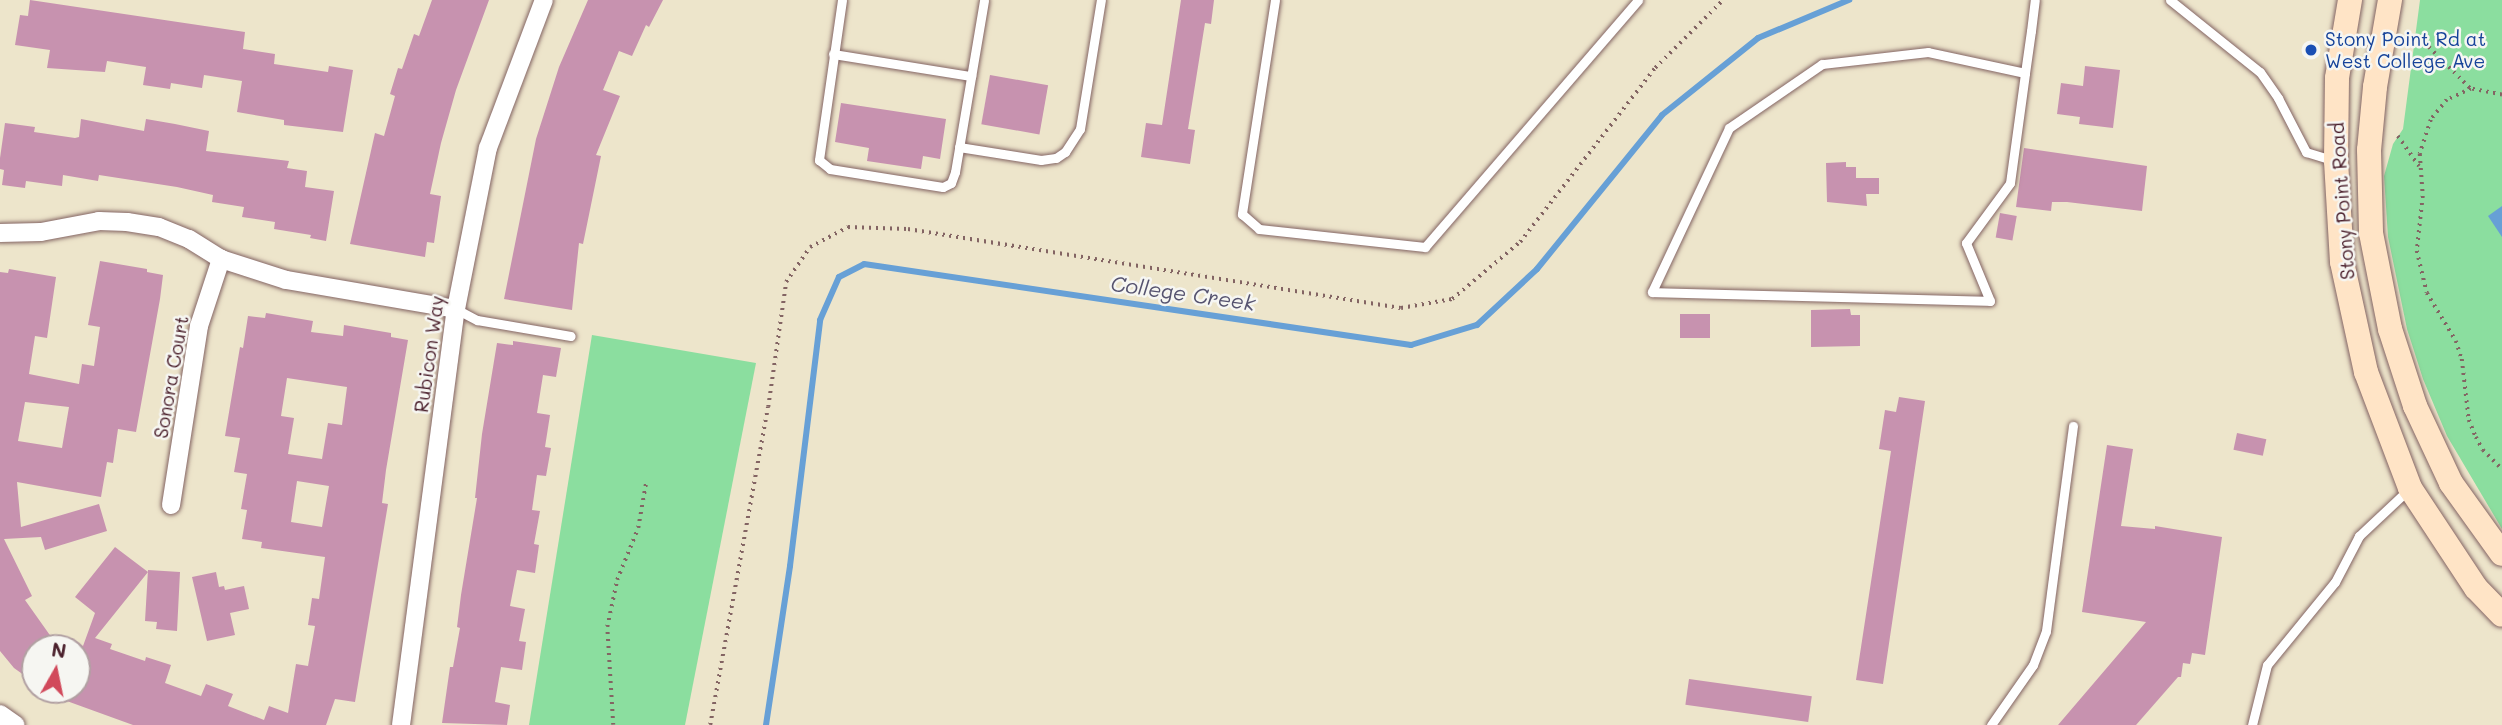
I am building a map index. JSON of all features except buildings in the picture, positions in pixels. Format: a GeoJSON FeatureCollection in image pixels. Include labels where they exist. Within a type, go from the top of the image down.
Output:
{"type":"FeatureCollection","features":[{"type":"Feature","properties":{"kind":"main road","name":"Stony Point Road"},"geometry":{"type":"LineString","coordinates":[[2350,0],[2337,78],[2336,161],[2343,262],[2366,372],[2410,488],[2476,588],[2502,615]]}},
{"type":"Feature","properties":{"kind":"main road","name":"Stony Point Road"},"geometry":{"type":"LineString","coordinates":[[2390,0],[2375,87],[2369,150],[2371,233],[2387,313],[2415,407],[2446,472],[2502,554]]}},
{"type":"Feature","properties":{"kind":"main road"},"geometry":{"type":"LineString","coordinates":[[2336,161],[2350,184],[2357,251],[2367,298],[2377,310],[2387,313]]}},
{"type":"Feature","properties":{"kind":"street","name":"Rubicon Way"},"geometry":{"type":"LineString","coordinates":[[401,725],[456,309],[488,148],[544,0]]}},
{"type":"Feature","properties":{"kind":"street"},"geometry":{"type":"LineString","coordinates":[[0,233],[41,232],[99,221],[127,222],[169,231],[189,239],[221,259],[286,280],[456,309]]}},
{"type":"Feature","properties":{"kind":"street","name":"Sonora Court"},"geometry":{"type":"LineString","coordinates":[[171,505],[199,326],[221,259]]}},
{"type":"Feature","properties":{"kind":"street"},"geometry":{"type":"LineString","coordinates":[[0,714],[16,725]]}},
{"type":"Feature","properties":{"kind":"lane"},"geometry":{"type":"LineString","coordinates":[[842,0],[819,160],[822,166],[943,187],[951,183],[959,147],[984,0]]}},
{"type":"Feature","properties":{"kind":"lane"},"geometry":{"type":"LineString","coordinates":[[959,147],[1041,160],[1056,158],[1065,152],[1080,129],[1101,0]]}},
{"type":"Feature","properties":{"kind":"lane"},"geometry":{"type":"LineString","coordinates":[[1275,0],[1242,214],[1259,229],[1425,247],[1637,0]]}},
{"type":"Feature","properties":{"kind":"lane"},"geometry":{"type":"LineString","coordinates":[[2025,73],[1928,52],[1822,64],[1729,128],[1652,292],[1990,301],[1966,243],[2010,183],[2035,0]]}},
{"type":"Feature","properties":{"kind":"lane"},"geometry":{"type":"LineString","coordinates":[[2170,0],[2260,72],[2278,97],[2306,152],[2336,161]]}},
{"type":"Feature","properties":{"kind":"lane"},"geometry":{"type":"LineString","coordinates":[[833,54],[971,76]]}},
{"type":"Feature","properties":{"kind":"lane"},"geometry":{"type":"LineString","coordinates":[[456,309],[477,320],[571,336]]}},
{"type":"Feature","properties":{"kind":"lane"},"geometry":{"type":"LineString","coordinates":[[1991,725],[2033,665],[2046,631],[2073,426]]}},
{"type":"Feature","properties":{"kind":"lane"},"geometry":{"type":"LineString","coordinates":[[2252,725],[2267,665],[2335,582],[2359,536],[2410,488]]}},
{"type":"Feature","properties":{"kind":"path"},"geometry":{"type":"LineString","coordinates":[[710,725],[768,407],[786,282],[810,247],[848,227],[908,229],[1401,308],[1452,299],[1520,242],[1655,68],[1723,0]]}},
{"type":"Feature","properties":{"kind":"path"},"geometry":{"type":"LineString","coordinates":[[2410,36],[2424,42],[2471,89],[2502,94]]}},
{"type":"Feature","properties":{"kind":"path"},"geometry":{"type":"LineString","coordinates":[[2471,89],[2438,108],[2425,134],[2420,167],[2423,196],[2417,251],[2427,293],[2456,341],[2462,359],[2469,420],[2483,450],[2502,469]]}},
{"type":"Feature","properties":{"kind":"path"},"geometry":{"type":"LineString","coordinates":[[2398,136],[2420,167]]}},
{"type":"Feature","properties":{"kind":"path"},"geometry":{"type":"LineString","coordinates":[[613,725],[607,627],[617,580],[638,528],[646,482]]}},
{"type":"Feature","properties":{"kind":"green space"},"geometry":{"type":"Polygon","coordinates":[[[2420,0],[2502,0],[2502,529],[2447,436],[2423,379],[2407,329],[2388,237],[2384,176],[2393,144],[2403,129],[2420,0]]]}},
{"type":"Feature","properties":{"kind":"green space"},"geometry":{"type":"Polygon","coordinates":[[[592,335],[756,363],[685,725],[529,725],[592,335]]]}},
{"type":"Feature","properties":{"kind":"water"},"geometry":{"type":"Polygon","coordinates":[[[2502,206],[2502,237],[2488,216],[2502,206]]]}},
{"type":"Feature","properties":{"kind":"waterway","name":"College Creek"},"geometry":{"type":"LineString","coordinates":[[766,725],[790,566],[820,320],[839,277],[864,264],[1411,345],[1477,325],[1537,269],[1662,115],[1758,38],[1849,0]]}},
{"type":"Feature","properties":{"kind":"place","name":"Stony Point Rd at West College Ave"},"geometry":{"type":"Point","coordinates":[2311,50]}}]}
